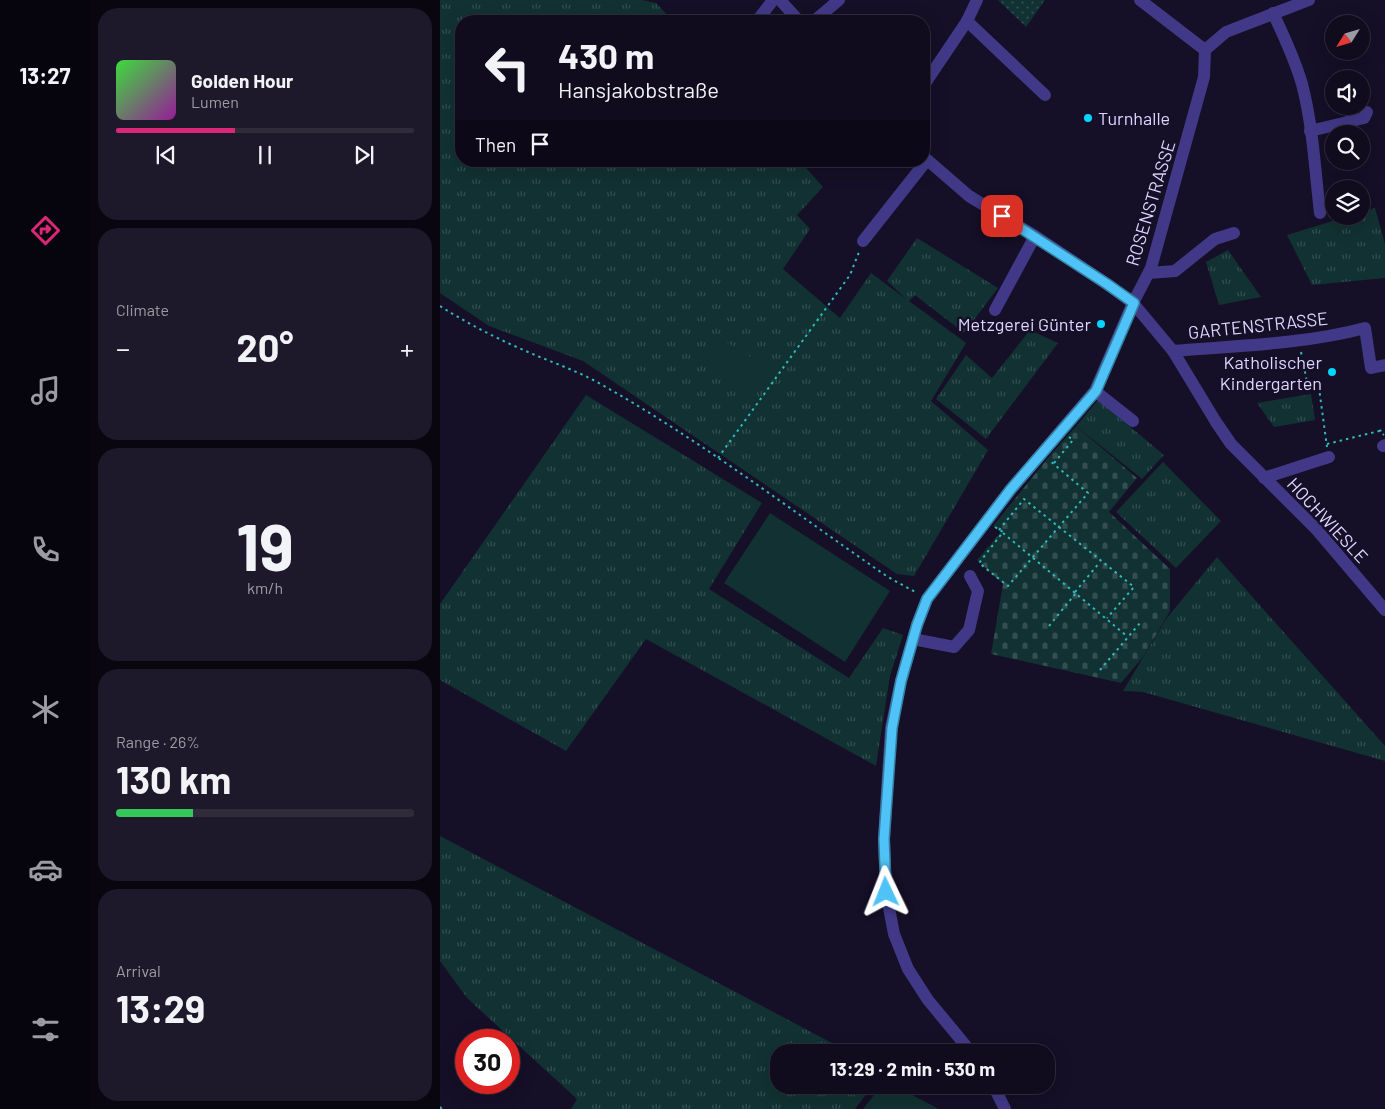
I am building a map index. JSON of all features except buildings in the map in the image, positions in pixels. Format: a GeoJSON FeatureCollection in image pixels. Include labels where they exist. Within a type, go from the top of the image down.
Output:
{"type":"FeatureCollection","features":[{"type":"Feature","properties":{"kind":"street"},"geometry":{"type":"LineString","coordinates":[[762,15],[773,0]]}},
{"type":"Feature","properties":{"kind":"street"},"geometry":{"type":"LineString","coordinates":[[780,0],[794,15]]}},
{"type":"Feature","properties":{"kind":"street"},"geometry":{"type":"LineString","coordinates":[[821,15],[839,0]]}},
{"type":"Feature","properties":{"kind":"street"},"geometry":{"type":"LineString","coordinates":[[930,76],[967,21],[976,0]]}},
{"type":"Feature","properties":{"kind":"street"},"geometry":{"type":"LineString","coordinates":[[1140,0],[1205,50],[1226,32],[1309,0]]}},
{"type":"Feature","properties":{"kind":"street"},"geometry":{"type":"LineString","coordinates":[[1273,13],[1302,84],[1320,213]]}},
{"type":"Feature","properties":{"kind":"street"},"geometry":{"type":"LineString","coordinates":[[967,21],[1045,95]]}},
{"type":"Feature","properties":{"kind":"street","name":"ROSENSTRASSE"},"geometry":{"type":"LineString","coordinates":[[964,1044],[928,1000],[908,969],[894,934],[886,892],[884,839],[892,728],[901,681],[927,599],[987,520],[1096,391],[1149,273],[1204,77],[1205,50]]}},
{"type":"Feature","properties":{"kind":"street"},"geometry":{"type":"LineString","coordinates":[[1310,131],[1364,118],[1366,115]]}},
{"type":"Feature","properties":{"kind":"street","name":"HOCHWIESLE"},"geometry":{"type":"LineString","coordinates":[[930,163],[969,196],[1035,236],[1134,303],[1173,351],[1231,444],[1317,530],[1385,610]]}},
{"type":"Feature","properties":{"kind":"street"},"geometry":{"type":"LineString","coordinates":[[863,241],[919,167]]}},
{"type":"Feature","properties":{"kind":"street"},"geometry":{"type":"LineString","coordinates":[[1149,273],[1175,272],[1215,239],[1234,233]]}},
{"type":"Feature","properties":{"kind":"street"},"geometry":{"type":"LineString","coordinates":[[995,310],[1035,236]]}},
{"type":"Feature","properties":{"kind":"street","name":"GARTENSTRASSE"},"geometry":{"type":"LineString","coordinates":[[1173,351],[1299,340],[1347,333],[1365,328],[1371,368],[1385,365]]}},
{"type":"Feature","properties":{"kind":"street"},"geometry":{"type":"LineString","coordinates":[[1096,391],[1133,421]]}},
{"type":"Feature","properties":{"kind":"street","name":"HOCHWIESLE"},"geometry":{"type":"LineString","coordinates":[[1264,478],[1329,457]]}},
{"type":"Feature","properties":{"kind":"street"},"geometry":{"type":"LineString","coordinates":[[913,639],[954,647],[969,630],[976,601],[978,591],[970,576]]}},
{"type":"Feature","properties":{"kind":"street"},"geometry":{"type":"LineString","coordinates":[[998,1094],[1005,1109]]}},
{"type":"Feature","properties":{"kind":"path"},"geometry":{"type":"LineString","coordinates":[[718,458],[850,275],[863,241]]}},
{"type":"Feature","properties":{"kind":"path"},"geometry":{"type":"LineString","coordinates":[[440,306],[526,351],[595,381],[646,411],[718,458],[888,577],[927,599]]}},
{"type":"Feature","properties":{"kind":"path"},"geometry":{"type":"LineString","coordinates":[[1299,340],[1308,387],[1319,388],[1329,457]]}},
{"type":"Feature","properties":{"kind":"path"},"geometry":{"type":"LineString","coordinates":[[1327,444],[1385,429]]}},
{"type":"Feature","properties":{"kind":"path"},"geometry":{"type":"LineString","coordinates":[[1054,463],[1073,440],[1061,431]]}},
{"type":"Feature","properties":{"kind":"path"},"geometry":{"type":"LineString","coordinates":[[1379,431],[1384,442]]}},
{"type":"Feature","properties":{"kind":"path"},"geometry":{"type":"LineString","coordinates":[[1003,532],[978,563],[1008,586],[1088,493],[1042,453]]}},
{"type":"Feature","properties":{"kind":"path"},"geometry":{"type":"LineString","coordinates":[[999,530],[1024,499],[1134,587],[1107,618]]}},
{"type":"Feature","properties":{"kind":"path"},"geometry":{"type":"LineString","coordinates":[[987,520],[1128,637]]}},
{"type":"Feature","properties":{"kind":"path"},"geometry":{"type":"LineString","coordinates":[[1049,626],[1101,561]]}},
{"type":"Feature","properties":{"kind":"path"},"geometry":{"type":"LineString","coordinates":[[1100,670],[1140,623]]}},
{"type":"Feature","properties":{"kind":"green space"},"geometry":{"type":"Polygon","coordinates":[[[440,0],[642,0],[656,3],[667,15],[455,15],[455,167],[805,167],[823,187],[797,215],[810,229],[783,269],[840,318],[871,273],[906,299],[887,281],[917,238],[998,288],[964,333],[915,295],[909,301],[966,343],[931,401],[988,450],[914,576],[897,574],[583,361],[489,326],[440,293],[440,0]]]}},
{"type":"Feature","properties":{"kind":"green space"},"geometry":{"type":"Polygon","coordinates":[[[998,0],[1045,0],[1026,27],[998,0]]]}},
{"type":"Feature","properties":{"kind":"green space"},"geometry":{"type":"Polygon","coordinates":[[[1375,208],[1385,244],[1385,278],[1312,285],[1287,235],[1325,223],[1325,225],[1370,225],[1370,209],[1375,208]]]}},
{"type":"Feature","properties":{"kind":"green space"},"geometry":{"type":"Polygon","coordinates":[[[1228,250],[1261,297],[1219,305],[1206,262],[1228,250]]]}},
{"type":"Feature","properties":{"kind":"green space"},"geometry":{"type":"Polygon","coordinates":[[[1030,330],[1058,343],[986,439],[936,399],[966,355],[992,378],[1030,330]]]}},
{"type":"Feature","properties":{"kind":"green space"},"geometry":{"type":"Polygon","coordinates":[[[721,339],[769,368],[755,392],[707,362],[721,339]]]}},
{"type":"Feature","properties":{"kind":"green space"},"geometry":{"type":"Polygon","coordinates":[[[1311,394],[1315,420],[1274,427],[1257,403],[1311,394]]]}},
{"type":"Feature","properties":{"kind":"green space"},"geometry":{"type":"Polygon","coordinates":[[[586,395],[762,503],[709,589],[849,678],[883,628],[903,635],[890,676],[876,766],[646,639],[566,751],[440,680],[440,604],[586,395]]]}},
{"type":"Feature","properties":{"kind":"green space"},"geometry":{"type":"Polygon","coordinates":[[[1098,400],[1164,455],[1142,479],[1076,426],[1098,400]]]}},
{"type":"Feature","properties":{"kind":"green space"},"geometry":{"type":"Polygon","coordinates":[[[1076,426],[1137,478],[1109,512],[1170,569],[1170,611],[1143,657],[1121,683],[991,654],[1003,584],[977,560],[1001,532],[993,526],[1076,426]]]}},
{"type":"Feature","properties":{"kind":"green space"},"geometry":{"type":"Polygon","coordinates":[[[1163,462],[1221,521],[1176,568],[1116,512],[1163,462]]]}},
{"type":"Feature","properties":{"kind":"green space"},"geometry":{"type":"Polygon","coordinates":[[[770,513],[890,591],[845,662],[724,583],[770,513]]]}},
{"type":"Feature","properties":{"kind":"green space"},"geometry":{"type":"Polygon","coordinates":[[[1217,557],[1385,746],[1385,761],[1143,692],[1123,691],[1166,619],[1217,557]]]}},
{"type":"Feature","properties":{"kind":"green space"},"geometry":{"type":"Polygon","coordinates":[[[440,836],[834,1044],[770,1044],[770,1094],[866,1094],[855,1109],[571,1109],[577,1099],[520,1047],[520,1029],[501,1029],[467,998],[440,961],[440,836]]]}},
{"type":"Feature","properties":{"kind":"green space"},"geometry":{"type":"Polygon","coordinates":[[[875,1094],[910,1094],[939,1109],[863,1109],[875,1094]]]}},
{"type":"Feature","properties":{"kind":"place","name":"Turnhalle"},"geometry":{"type":"Point","coordinates":[1088,118]}},
{"type":"Feature","properties":{"kind":"place","name":"Metzgerei Günter"},"geometry":{"type":"Point","coordinates":[1101,324]}},
{"type":"Feature","properties":{"kind":"place","name":"Katholischer Kindergarten"},"geometry":{"type":"Point","coordinates":[1332,372]}},
{"type":"Feature","properties":{"kind":"route"},"geometry":{"type":"LineString","coordinates":[[886,892],[884,839],[892,728],[901,681],[917,625],[927,599],[1011,489],[1096,391],[1134,303],[1002,216]]}}]}
